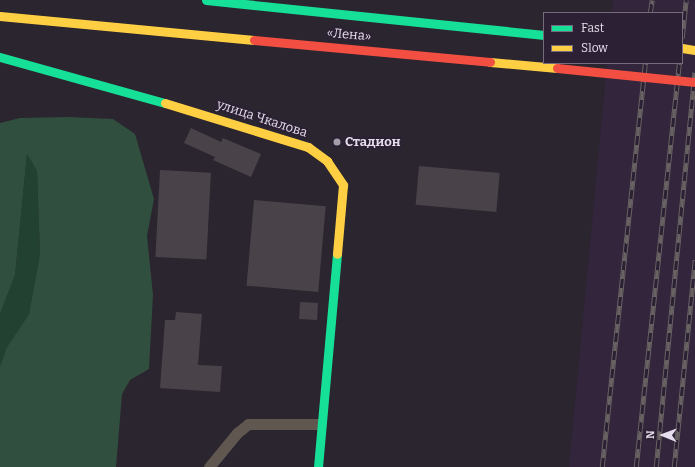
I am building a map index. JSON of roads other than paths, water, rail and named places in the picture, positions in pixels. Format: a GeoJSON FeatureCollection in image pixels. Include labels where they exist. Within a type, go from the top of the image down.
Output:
{"type":"FeatureCollection","features":[{"type":"Feature","properties":{"kind":"main road","name":"«Лена»"},"geometry":{"type":"LineString","coordinates":[[206,0],[543,35]]}},
{"type":"Feature","properties":{"kind":"main road","name":"«Лена»"},"geometry":{"type":"LineString","coordinates":[[0,16],[695,82]]}},
{"type":"Feature","properties":{"kind":"main road"},"geometry":{"type":"LineString","coordinates":[[683,48],[695,50]]}},
{"type":"Feature","properties":{"kind":"main road","name":"улица Чкалова"},"geometry":{"type":"LineString","coordinates":[[0,57],[188,110],[308,147],[327,161],[343,185],[320,424],[318,467]]}},
{"type":"Feature","properties":{"kind":"lane"},"geometry":{"type":"LineString","coordinates":[[209,467],[237,433],[248,424],[320,424]]}},
{"type":"Feature","properties":{"kind":"railway"},"geometry":{"type":"LineString","coordinates":[[650,12],[652,0]]}},
{"type":"Feature","properties":{"kind":"railway"},"geometry":{"type":"LineString","coordinates":[[683,28],[686,0]]}},
{"type":"Feature","properties":{"kind":"railway"},"geometry":{"type":"LineString","coordinates":[[602,467],[645,64]]}},
{"type":"Feature","properties":{"kind":"railway"},"geometry":{"type":"LineString","coordinates":[[636,467],[679,64]]}},
{"type":"Feature","properties":{"kind":"railway"},"geometry":{"type":"LineString","coordinates":[[656,467],[695,72]]}},
{"type":"Feature","properties":{"kind":"railway"},"geometry":{"type":"LineString","coordinates":[[674,467],[695,260]]}},
{"type":"Feature","properties":{"kind":"place","name":"Стадион"},"geometry":{"type":"Point","coordinates":[337,142]}}]}
